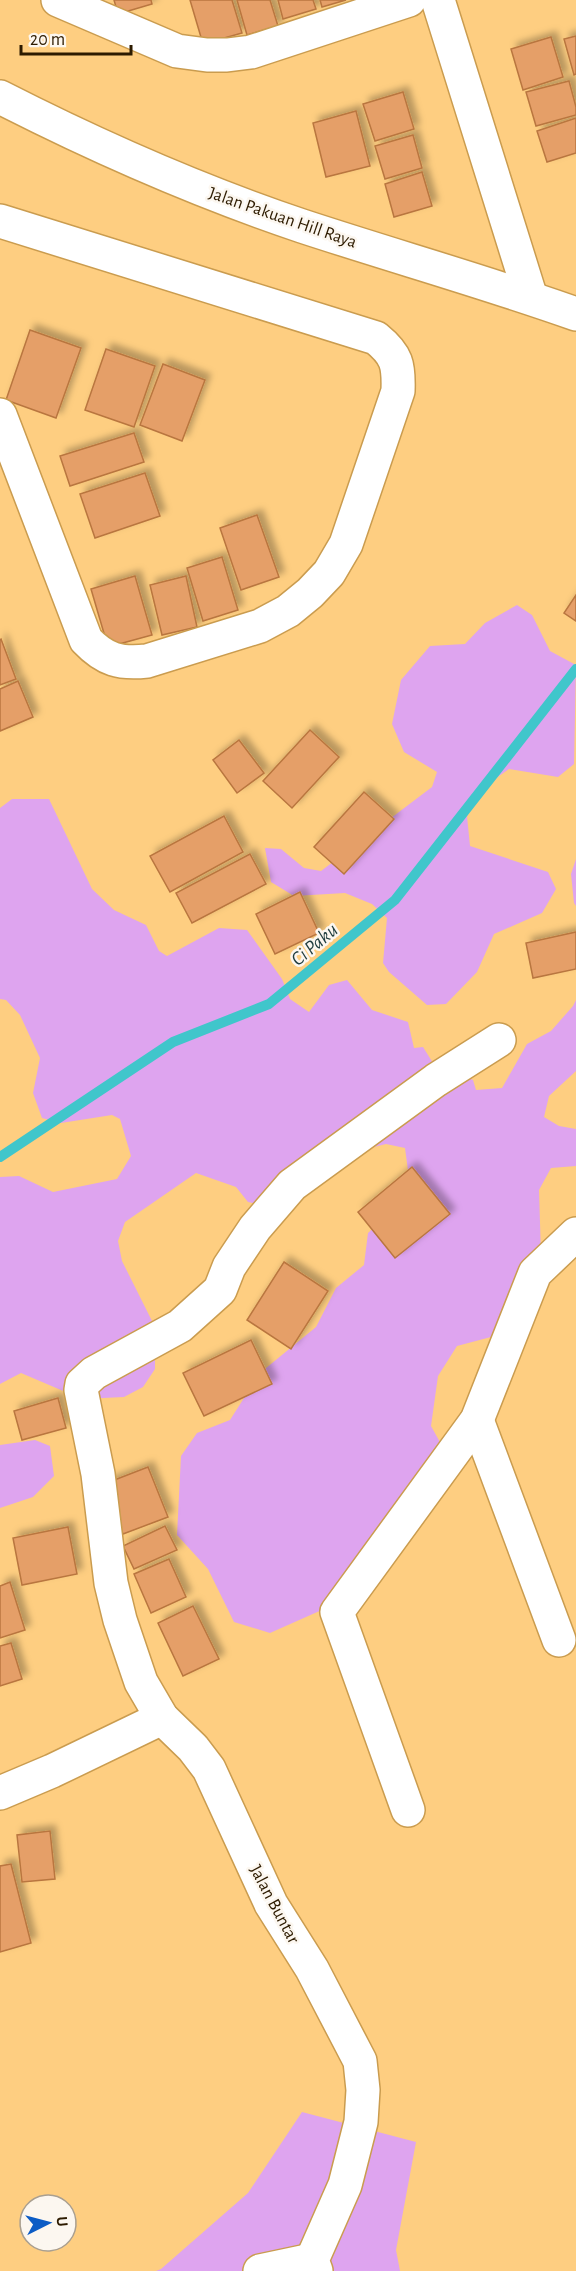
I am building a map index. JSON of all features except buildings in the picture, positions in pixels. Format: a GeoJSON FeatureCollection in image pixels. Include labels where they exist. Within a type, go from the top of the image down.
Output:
{"type":"FeatureCollection","features":[{"type":"Feature","properties":{"kind":"street"},"geometry":{"type":"LineString","coordinates":[[58,0],[177,51],[227,55],[251,52],[409,0]]}},
{"type":"Feature","properties":{"kind":"street"},"geometry":{"type":"LineString","coordinates":[[438,0],[531,298]]}},
{"type":"Feature","properties":{"kind":"street","name":"Jalan Pakuan Hill Raya"},"geometry":{"type":"LineString","coordinates":[[0,97],[101,147],[183,182],[301,226],[576,314]]}},
{"type":"Feature","properties":{"kind":"street"},"geometry":{"type":"LineString","coordinates":[[0,221],[376,338],[390,350],[399,368],[398,391],[345,544],[329,573],[288,611],[260,626],[147,661],[129,663],[112,659],[98,652],[86,640],[0,415]]}},
{"type":"Feature","properties":{"kind":"street","name":"Jalan Buntar"},"geometry":{"type":"LineString","coordinates":[[314,2265],[345,2185],[361,2122],[363,2090],[360,2061],[312,1969],[271,1904],[209,1769],[193,1748],[162,1718],[141,1682],[111,1583],[99,1485],[81,1390],[82,1384],[94,1373],[180,1326],[220,1290],[229,1267],[255,1227],[292,1185],[436,1080],[499,1040]]}},
{"type":"Feature","properties":{"kind":"street"},"geometry":{"type":"LineString","coordinates":[[408,1810],[337,1612],[477,1420],[535,1273],[576,1234]]}},
{"type":"Feature","properties":{"kind":"street"},"geometry":{"type":"LineString","coordinates":[[477,1420],[559,1640]]}},
{"type":"Feature","properties":{"kind":"street"},"geometry":{"type":"LineString","coordinates":[[0,1792],[52,1771],[162,1718]]}},
{"type":"Feature","properties":{"kind":"street"},"geometry":{"type":"LineString","coordinates":[[260,2271],[314,2265]]}},
{"type":"Feature","properties":{"kind":"shaded area"},"geometry":{"type":"Polygon","coordinates":[[[517,605],[532,615],[550,651],[576,665],[574,764],[558,777],[509,769],[485,786],[467,816],[470,846],[548,872],[556,889],[542,913],[494,934],[477,972],[446,1004],[427,1005],[389,972],[383,963],[387,918],[372,904],[345,893],[294,896],[271,882],[265,848],[281,849],[304,868],[321,871],[432,787],[437,772],[404,752],[392,724],[401,680],[430,646],[465,644],[485,623],[517,605]]]}},
{"type":"Feature","properties":{"kind":"shaded area"},"geometry":{"type":"Polygon","coordinates":[[[12,799],[49,799],[92,889],[114,910],[146,925],[159,951],[167,956],[219,928],[247,930],[282,979],[290,999],[309,1012],[329,985],[347,980],[372,1010],[408,1022],[414,1048],[423,1047],[433,1063],[473,1080],[476,1090],[502,1088],[527,1044],[551,1031],[576,1000],[576,1071],[549,1096],[544,1117],[559,1126],[576,1129],[576,1166],[551,1168],[539,1190],[541,1255],[506,1333],[457,1346],[438,1376],[431,1426],[451,1462],[324,1609],[270,1633],[234,1622],[208,1569],[177,1535],[181,1456],[197,1433],[230,1420],[260,1373],[316,1327],[336,1288],[364,1265],[368,1233],[411,1193],[405,1148],[386,1144],[366,1149],[266,1206],[248,1202],[236,1187],[196,1173],[125,1222],[118,1241],[122,1261],[155,1327],[155,1369],[143,1387],[124,1397],[82,1399],[21,1373],[0,1384],[0,1177],[19,1176],[53,1192],[117,1179],[131,1156],[120,1119],[112,1115],[61,1123],[42,1118],[33,1093],[40,1058],[20,1015],[6,1000],[0,999],[0,808],[12,799]]]}},
{"type":"Feature","properties":{"kind":"shaded area"},"geometry":{"type":"Polygon","coordinates":[[[576,859],[576,906],[571,874],[576,859]]]}},
{"type":"Feature","properties":{"kind":"shaded area"},"geometry":{"type":"Polygon","coordinates":[[[35,1440],[50,1446],[54,1476],[33,1497],[0,1508],[0,1445],[35,1440]]]}},
{"type":"Feature","properties":{"kind":"shaded area"},"geometry":{"type":"Polygon","coordinates":[[[302,2112],[416,2142],[396,2250],[400,2271],[156,2271],[248,2193],[302,2112]]]}},
{"type":"Feature","properties":{"kind":"waterway","name":"Ci Paku"},"geometry":{"type":"LineString","coordinates":[[0,1157],[173,1042],[269,1004],[395,900],[576,669]]}}]}
